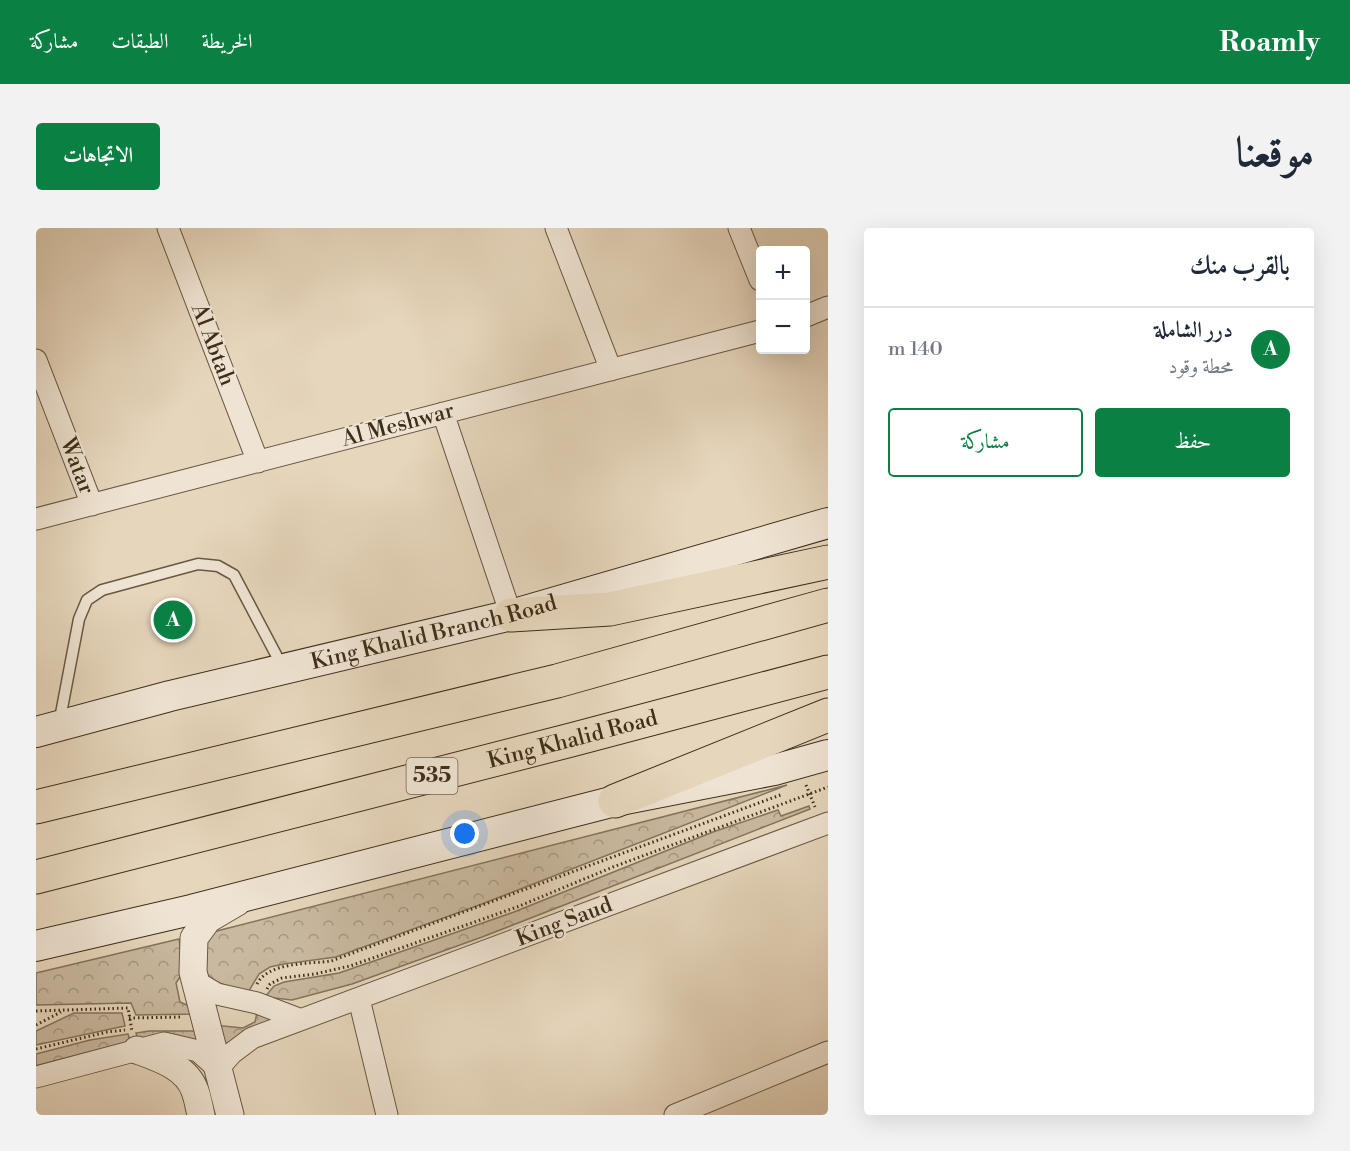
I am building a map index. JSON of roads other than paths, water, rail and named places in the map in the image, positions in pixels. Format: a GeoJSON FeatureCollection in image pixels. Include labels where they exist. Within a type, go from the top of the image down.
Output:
{"type":"FeatureCollection","features":[{"type":"Feature","properties":{"kind":"highway"},"geometry":{"type":"LineString","coordinates":[[511,615],[610,609],[828,562]]}},
{"type":"Feature","properties":{"kind":"highway"},"geometry":{"type":"LineString","coordinates":[[36,807],[557,681],[828,605]]}},
{"type":"Feature","properties":{"kind":"highway","name":"King Khalid Road"},"geometry":{"type":"LineString","coordinates":[[36,877],[571,741],[828,672]]}},
{"type":"Feature","properties":{"kind":"highway"},"geometry":{"type":"LineString","coordinates":[[615,801],[828,715]]}},
{"type":"Feature","properties":{"kind":"main road","name":"King Khalid Branch Road"},"geometry":{"type":"LineString","coordinates":[[47,729],[170,696],[511,615],[828,523]]}},
{"type":"Feature","properties":{"kind":"main road"},"geometry":{"type":"LineString","coordinates":[[36,946],[249,895],[615,801],[774,770],[828,755]]}},
{"type":"Feature","properties":{"kind":"street","name":"Al Abtah"},"geometry":{"type":"LineString","coordinates":[[168,228],[258,462]]}},
{"type":"Feature","properties":{"kind":"street"},"geometry":{"type":"LineString","coordinates":[[556,228],[611,370]]}},
{"type":"Feature","properties":{"kind":"street"},"geometry":{"type":"LineString","coordinates":[[739,228],[756,270]]}},
{"type":"Feature","properties":{"kind":"street"},"geometry":{"type":"LineString","coordinates":[[810,315],[828,308]]}},
{"type":"Feature","properties":{"kind":"street","name":"Al Meshwar"},"geometry":{"type":"LineString","coordinates":[[36,519],[756,332]]}},
{"type":"Feature","properties":{"kind":"street","name":"Watar"},"geometry":{"type":"LineString","coordinates":[[36,360],[92,505]]}},
{"type":"Feature","properties":{"kind":"street"},"geometry":{"type":"LineString","coordinates":[[443,414],[511,615]]}},
{"type":"Feature","properties":{"kind":"street","name":"King Saud"},"geometry":{"type":"LineString","coordinates":[[218,1069],[232,1053],[252,1038],[299,1019],[359,999],[825,824]]}},
{"type":"Feature","properties":{"kind":"street"},"geometry":{"type":"LineString","coordinates":[[230,1115],[193,972],[194,938],[208,920],[249,895]]}},
{"type":"Feature","properties":{"kind":"street"},"geometry":{"type":"LineString","coordinates":[[195,981],[217,994],[252,1002],[299,1019]]}},
{"type":"Feature","properties":{"kind":"street"},"geometry":{"type":"LineString","coordinates":[[359,999],[387,1115]]}},
{"type":"Feature","properties":{"kind":"street"},"geometry":{"type":"LineString","coordinates":[[36,1077],[136,1036],[198,1051],[218,1069]]}},
{"type":"Feature","properties":{"kind":"street"},"geometry":{"type":"LineString","coordinates":[[136,1036],[157,1057],[180,1070],[194,1089],[201,1115]]}},
{"type":"Feature","properties":{"kind":"street"},"geometry":{"type":"LineString","coordinates":[[687,1113],[828,1052]]}},
{"type":"Feature","properties":{"kind":"lane"},"geometry":{"type":"LineString","coordinates":[[47,729],[87,600],[102,590],[198,564],[218,566],[234,575],[284,669]]}},
{"type":"Feature","properties":{"kind":"place","name":"درر الشاملة"},"geometry":{"type":"Point","coordinates":[173,620]}}]}
